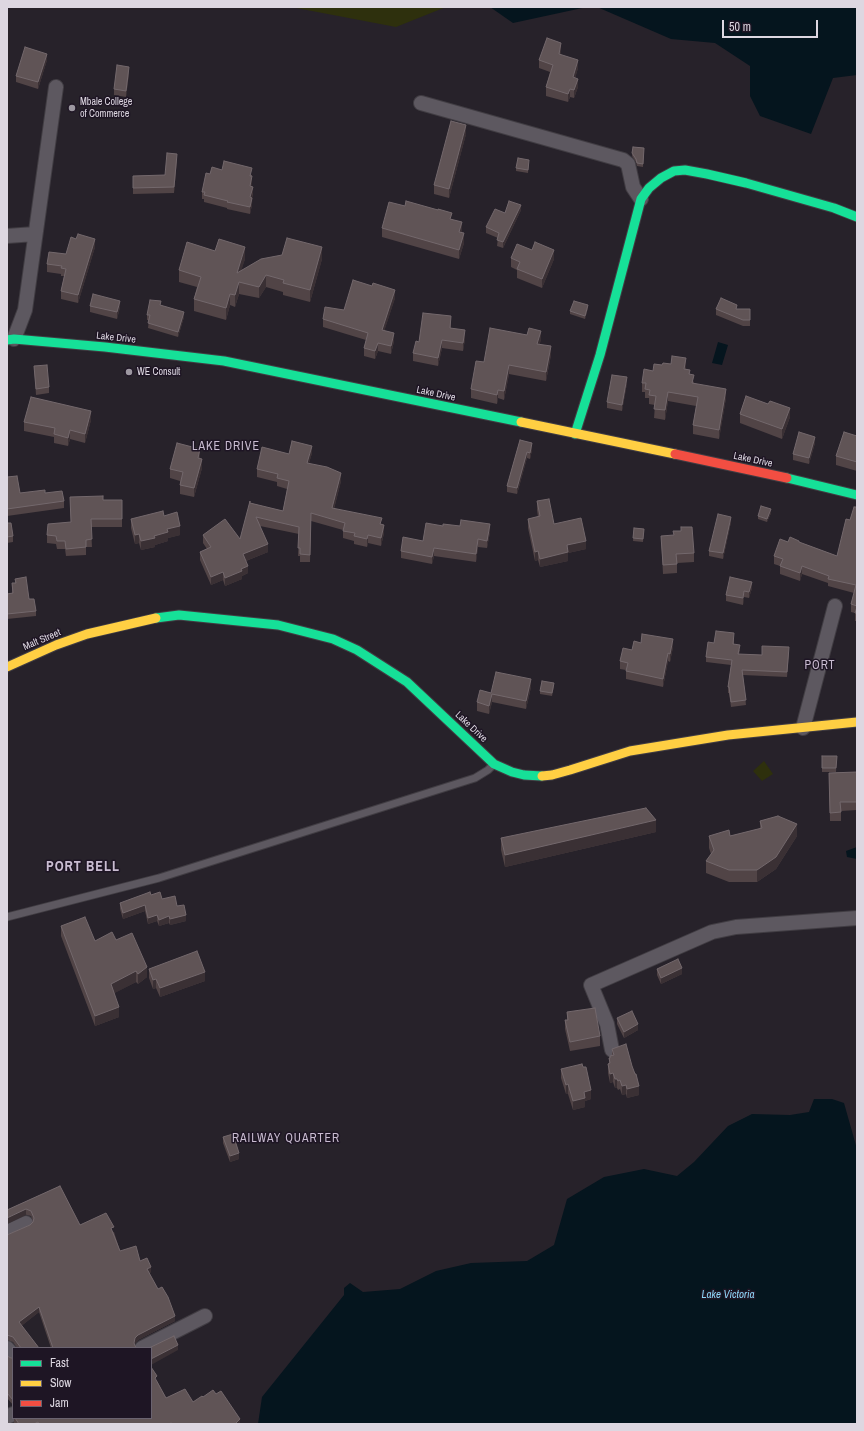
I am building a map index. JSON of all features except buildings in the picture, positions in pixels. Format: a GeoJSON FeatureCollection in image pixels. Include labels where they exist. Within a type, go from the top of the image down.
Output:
{"type":"FeatureCollection","features":[{"type":"Feature","properties":{"kind":"street"},"geometry":{"type":"LineString","coordinates":[[10,339],[24,310],[56,87]]}},
{"type":"Feature","properties":{"kind":"street"},"geometry":{"type":"LineString","coordinates":[[421,104],[623,160],[628,164],[633,187],[641,199]]}},
{"type":"Feature","properties":{"kind":"street"},"geometry":{"type":"LineString","coordinates":[[575,434],[600,355],[641,199],[649,188],[661,178],[674,171],[685,170],[707,174],[746,183],[834,208],[857,217]]}},
{"type":"Feature","properties":{"kind":"street"},"geometry":{"type":"LineString","coordinates":[[7,236],[35,234]]}},
{"type":"Feature","properties":{"kind":"street","name":"Lake Drive"},"geometry":{"type":"LineString","coordinates":[[10,339],[105,347],[224,361],[771,474],[857,495]]}},
{"type":"Feature","properties":{"kind":"street"},"geometry":{"type":"LineString","coordinates":[[803,728],[835,606]]}},
{"type":"Feature","properties":{"kind":"street","name":"Lake Drive"},"geometry":{"type":"LineString","coordinates":[[87,634],[141,620],[179,615],[278,625],[333,639],[358,650],[407,682],[494,764],[512,772],[524,775],[552,775],[630,750],[728,735],[857,722]]}},
{"type":"Feature","properties":{"kind":"street","name":"Malt Street"},"geometry":{"type":"LineString","coordinates":[[7,667],[56,645],[87,634]]}},
{"type":"Feature","properties":{"kind":"street"},"geometry":{"type":"LineString","coordinates":[[612,1050],[607,1024],[591,985],[712,932],[736,927],[857,918]]}},
{"type":"Feature","properties":{"kind":"street"},"geometry":{"type":"LineString","coordinates":[[7,1232],[26,1223]]}},
{"type":"Feature","properties":{"kind":"street"},"geometry":{"type":"LineString","coordinates":[[144,1347],[206,1316]]}},
{"type":"Feature","properties":{"kind":"lane"},"geometry":{"type":"LineString","coordinates":[[7,917],[182,871],[475,778],[488,770],[494,764]]}},
{"type":"Feature","properties":{"kind":"green space"},"geometry":{"type":"Polygon","coordinates":[[[291,7],[446,7],[396,27],[291,7]]]}},
{"type":"Feature","properties":{"kind":"green space"},"geometry":{"type":"Polygon","coordinates":[[[764,761],[773,774],[762,781],[753,771],[764,761]]]}},
{"type":"Feature","properties":{"kind":"water"},"geometry":{"type":"Polygon","coordinates":[[[490,7],[587,7],[513,23],[490,7]]]}},
{"type":"Feature","properties":{"kind":"water"},"geometry":{"type":"Polygon","coordinates":[[[597,7],[857,7],[857,75],[833,78],[811,134],[760,116],[750,96],[750,66],[715,43],[671,39],[597,7]]]}},
{"type":"Feature","properties":{"kind":"water"},"geometry":{"type":"Polygon","coordinates":[[[718,342],[728,345],[722,365],[712,363],[718,342]]]}},
{"type":"Feature","properties":{"kind":"water"},"geometry":{"type":"Polygon","coordinates":[[[857,847],[857,859],[847,857],[846,851],[857,847]]]}},
{"type":"Feature","properties":{"kind":"water","name":"Lake Victoria"},"geometry":{"type":"Polygon","coordinates":[[[814,1099],[832,1099],[844,1103],[857,1149],[857,1424],[258,1424],[262,1397],[344,1295],[344,1288],[350,1283],[363,1292],[400,1289],[436,1271],[471,1263],[527,1261],[554,1245],[567,1199],[604,1177],[644,1169],[677,1176],[694,1162],[728,1126],[752,1114],[790,1115],[809,1112],[814,1099]]]}},
{"type":"Feature","properties":{"kind":"traffic: fast"},"geometry":{"type":"LineString","coordinates":[[575,434],[600,355],[641,199],[649,188],[661,178],[674,171],[685,170],[707,174],[746,183],[834,208],[857,217]]}},
{"type":"Feature","properties":{"kind":"traffic: fast"},"geometry":{"type":"LineString","coordinates":[[7,340],[14,339],[105,347],[224,361],[521,422]]}},
{"type":"Feature","properties":{"kind":"traffic: fast"},"geometry":{"type":"LineString","coordinates":[[787,478],[857,495]]}},
{"type":"Feature","properties":{"kind":"traffic: fast"},"geometry":{"type":"LineString","coordinates":[[156,618],[179,615],[278,625],[333,639],[357,650],[407,682],[494,764],[512,772],[524,775],[542,776]]}},
{"type":"Feature","properties":{"kind":"traffic: slow"},"geometry":{"type":"LineString","coordinates":[[521,422],[675,454]]}},
{"type":"Feature","properties":{"kind":"traffic: slow"},"geometry":{"type":"LineString","coordinates":[[7,667],[56,645],[87,634],[156,618]]}},
{"type":"Feature","properties":{"kind":"traffic: slow"},"geometry":{"type":"LineString","coordinates":[[542,776],[570,770],[630,751],[728,735],[857,722]]}},
{"type":"Feature","properties":{"kind":"traffic: jam"},"geometry":{"type":"LineString","coordinates":[[675,454],[787,478]]}},
{"type":"Feature","properties":{"kind":"place","name":"Mbale College of Commerce"},"geometry":{"type":"Point","coordinates":[72,108]}},
{"type":"Feature","properties":{"kind":"place","name":"WE Consult"},"geometry":{"type":"Point","coordinates":[129,372]}},
{"type":"Feature","properties":{"kind":"district","name":"LAKE DRIVE"},"geometry":{"type":"Point","coordinates":[226,447]}},
{"type":"Feature","properties":{"kind":"district","name":"PORT"},"geometry":{"type":"Point","coordinates":[820,666]}},
{"type":"Feature","properties":{"kind":"district","name":"PORT BELL"},"geometry":{"type":"Point","coordinates":[83,867]}},
{"type":"Feature","properties":{"kind":"district","name":"RAILWAY QUARTER"},"geometry":{"type":"Point","coordinates":[286,1139]}}]}
